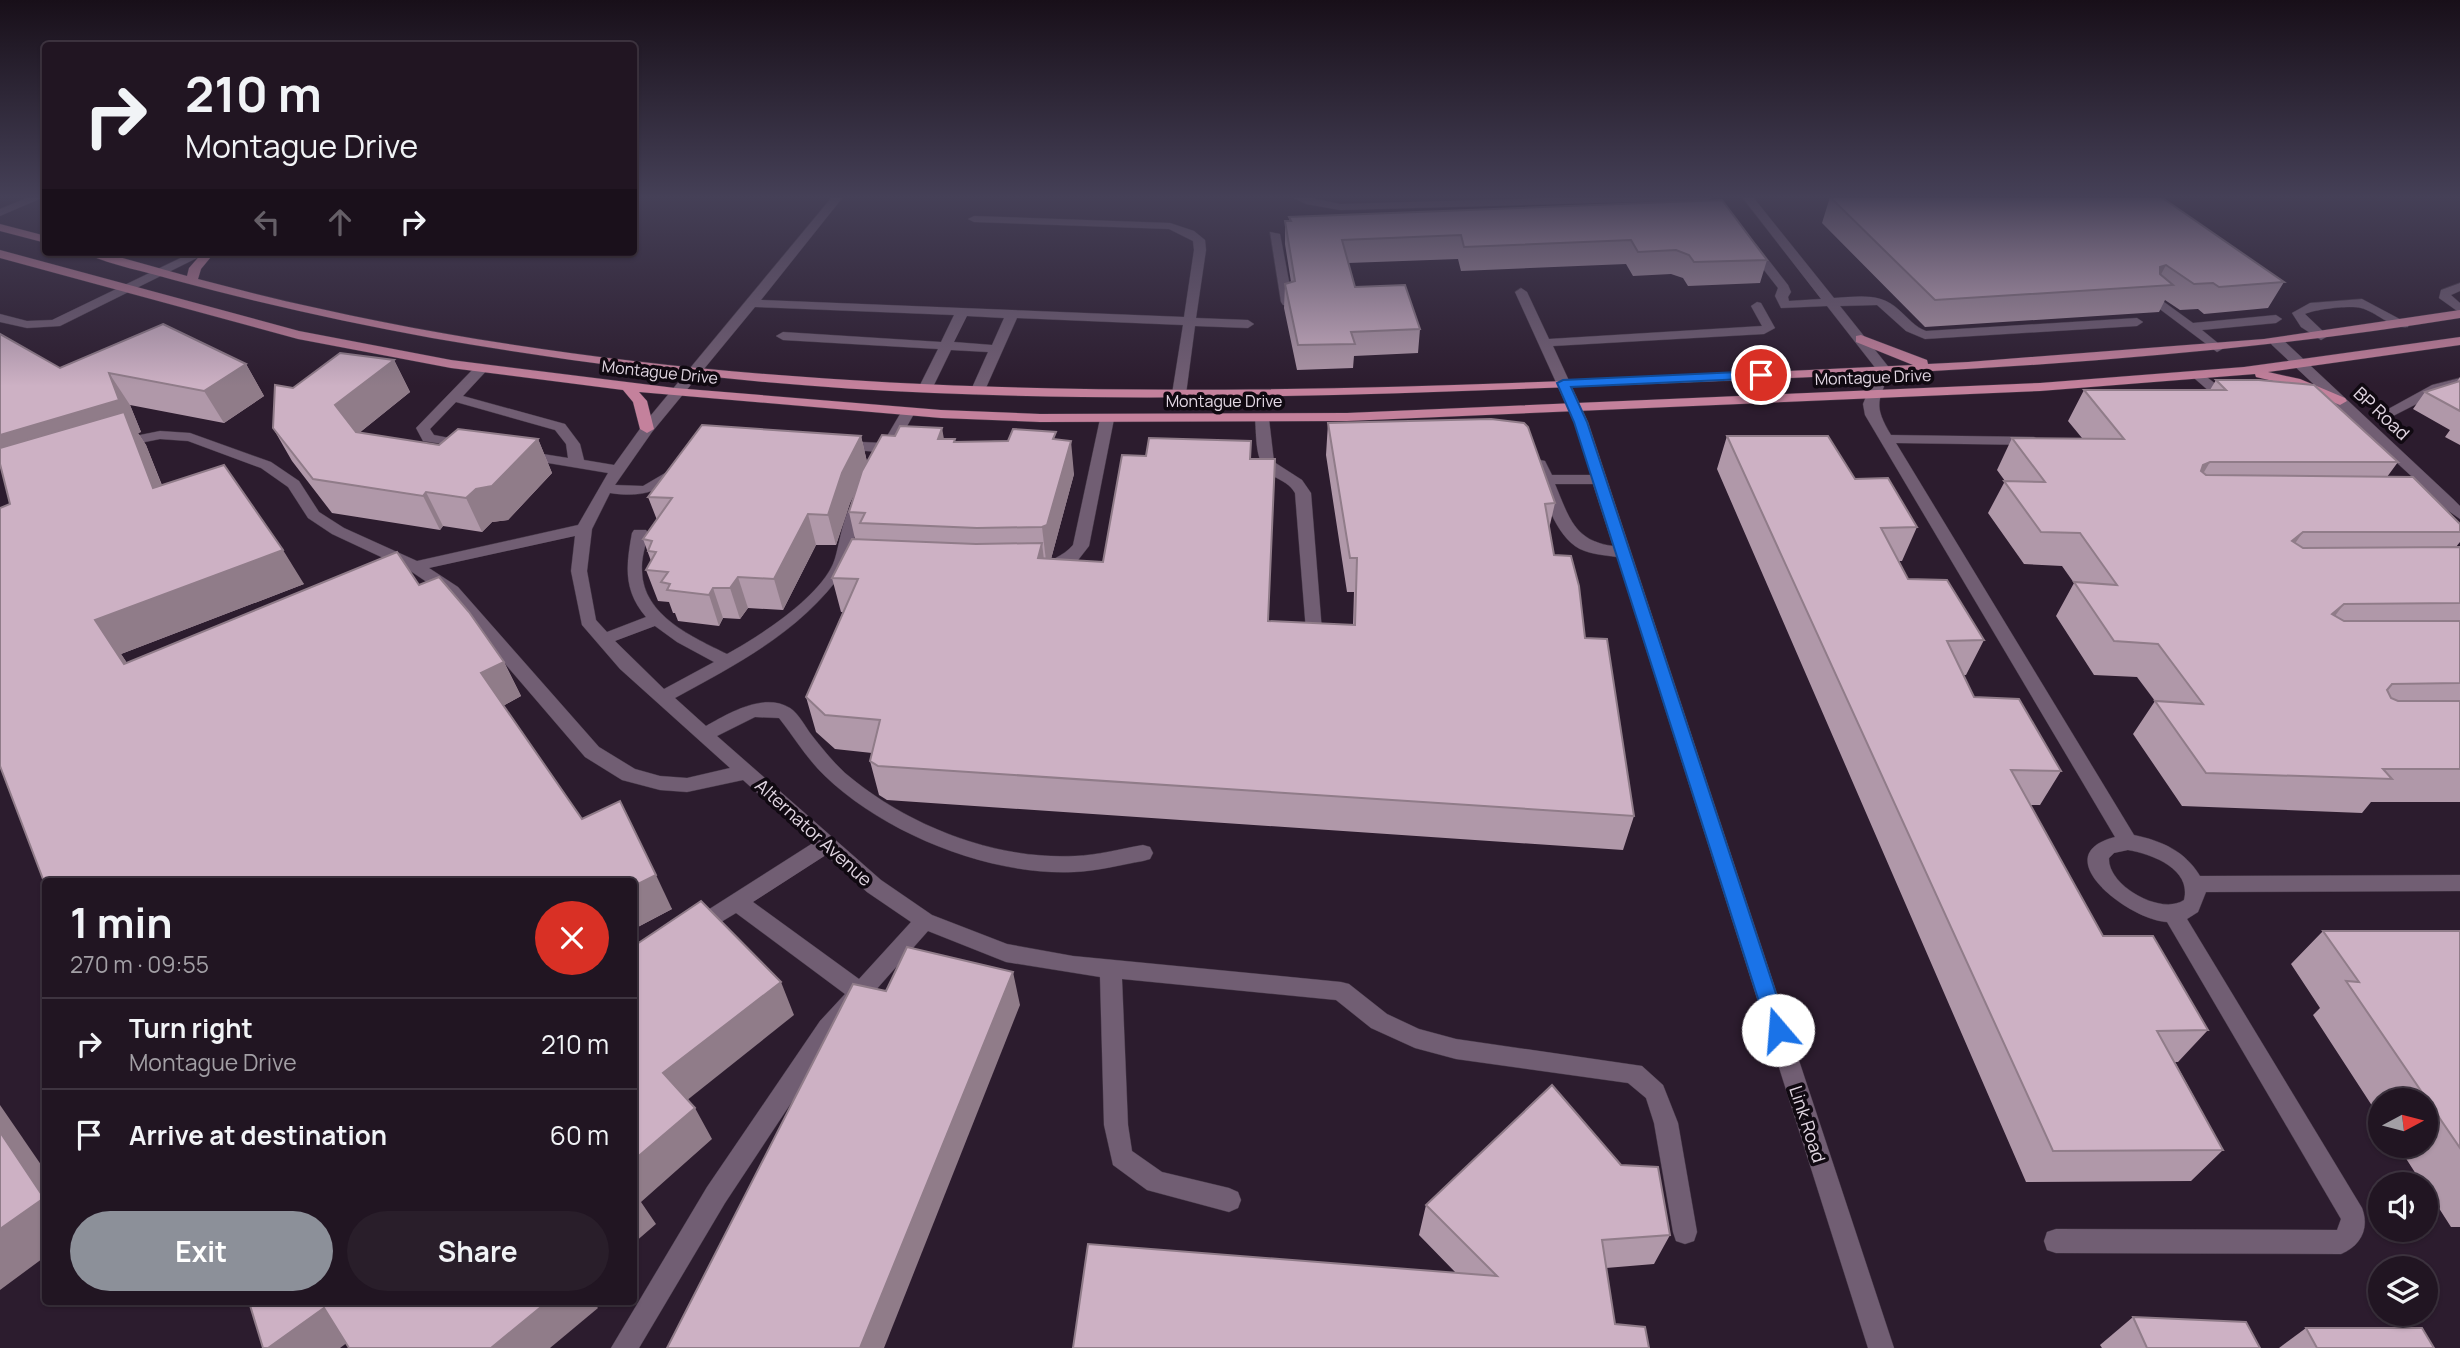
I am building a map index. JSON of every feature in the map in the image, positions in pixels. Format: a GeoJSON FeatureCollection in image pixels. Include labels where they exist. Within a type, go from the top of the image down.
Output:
{"type":"FeatureCollection","features":[{"type":"Feature","properties":{"kind":"main road","name":"Montague Drive"},"geometry":{"type":"LineString","coordinates":[[21,260],[298,335],[482,368],[675,393],[908,412],[1107,419],[1348,417],[1873,394],[2130,386],[2459,341]]}},
{"type":"Feature","properties":{"kind":"main road","name":"Montague Drive"},"geometry":{"type":"LineString","coordinates":[[116,260],[305,309],[471,341],[693,371],[978,390],[1180,394],[1334,393],[2079,361],[2277,342],[2403,324],[2460,311]]}},
{"type":"Feature","properties":{"kind":"main road"},"geometry":{"type":"LineString","coordinates":[[192,280],[195,268],[202,260]]}},
{"type":"Feature","properties":{"kind":"main road"},"geometry":{"type":"LineString","coordinates":[[1861,339],[1901,357],[1947,367]]}},
{"type":"Feature","properties":{"kind":"main road"},"geometry":{"type":"LineString","coordinates":[[2244,371],[2295,382],[2340,401]]}},
{"type":"Feature","properties":{"kind":"main road"},"geometry":{"type":"LineString","coordinates":[[627,386],[640,401],[647,429]]}},
{"type":"Feature","properties":{"kind":"street"},"geometry":{"type":"LineString","coordinates":[[0,318],[33,326],[55,323],[185,260]]}},
{"type":"Feature","properties":{"kind":"street","name":"Alternator Avenue"},"geometry":{"type":"LineString","coordinates":[[787,260],[647,429],[605,488],[583,529],[579,571],[588,621],[626,666],[874,886],[925,920],[1006,953],[1111,969],[1341,991],[1379,1021],[1415,1038],[1455,1049],[1634,1073],[1655,1093],[1666,1124],[1685,1232]]}},
{"type":"Feature","properties":{"kind":"street"},"geometry":{"type":"LineString","coordinates":[[1180,394],[1198,260]]}},
{"type":"Feature","properties":{"kind":"street"},"geometry":{"type":"LineString","coordinates":[[1279,260],[1287,302]]}},
{"type":"Feature","properties":{"kind":"street"},"geometry":{"type":"LineString","coordinates":[[1762,260],[1784,288],[1781,296],[1785,305],[1874,300],[1883,302],[1911,331],[1932,335],[2137,322]]}},
{"type":"Feature","properties":{"kind":"street"},"geometry":{"type":"LineString","coordinates":[[1798,260],[1884,369],[1870,404],[1872,415],[2128,842]]}},
{"type":"Feature","properties":{"kind":"street"},"geometry":{"type":"LineString","coordinates":[[2460,287],[2445,293],[2445,298],[2460,311]]}},
{"type":"Feature","properties":{"kind":"street","name":"Link Road"},"geometry":{"type":"LineString","coordinates":[[1521,292],[1575,408],[1881,1348]]}},
{"type":"Feature","properties":{"kind":"street"},"geometry":{"type":"LineString","coordinates":[[2153,298],[2217,348]]}},
{"type":"Feature","properties":{"kind":"street"},"geometry":{"type":"LineString","coordinates":[[750,303],[1248,324]]}},
{"type":"Feature","properties":{"kind":"street"},"geometry":{"type":"LineString","coordinates":[[2321,336],[2306,324],[2298,313],[2309,307],[2362,303],[2403,324]]}},
{"type":"Feature","properties":{"kind":"street"},"geometry":{"type":"LineString","coordinates":[[1544,343],[1764,330],[1769,328],[1769,324],[1758,306]]}},
{"type":"Feature","properties":{"kind":"street"},"geometry":{"type":"LineString","coordinates":[[926,387],[963,312]]}},
{"type":"Feature","properties":{"kind":"street"},"geometry":{"type":"LineString","coordinates":[[978,390],[1012,314]]}},
{"type":"Feature","properties":{"kind":"street"},"geometry":{"type":"LineString","coordinates":[[2192,327],[2276,319]]}},
{"type":"Feature","properties":{"kind":"street"},"geometry":{"type":"LineString","coordinates":[[783,336],[996,349]]}},
{"type":"Feature","properties":{"kind":"street","name":"BP Road"},"geometry":{"type":"LineString","coordinates":[[2277,342],[2460,514]]}},
{"type":"Feature","properties":{"kind":"street"},"geometry":{"type":"LineString","coordinates":[[348,363],[369,348]]}},
{"type":"Feature","properties":{"kind":"street"},"geometry":{"type":"LineString","coordinates":[[482,368],[423,428],[428,438],[484,448]]}},
{"type":"Feature","properties":{"kind":"street"},"geometry":{"type":"LineString","coordinates":[[2199,375],[2238,404],[2211,405]]}},
{"type":"Feature","properties":{"kind":"street"},"geometry":{"type":"LineString","coordinates":[[2388,413],[2437,388],[2460,382]]}},
{"type":"Feature","properties":{"kind":"street"},"geometry":{"type":"LineString","coordinates":[[452,397],[560,426],[573,444],[577,464]]}},
{"type":"Feature","properties":{"kind":"street"},"geometry":{"type":"LineString","coordinates":[[663,697],[799,616],[827,587],[841,564],[846,538],[872,478],[908,412]]}},
{"type":"Feature","properties":{"kind":"street"},"geometry":{"type":"LineString","coordinates":[[1348,417],[1379,430]]}},
{"type":"Feature","properties":{"kind":"street"},"geometry":{"type":"LineString","coordinates":[[1035,569],[1049,569],[1069,560],[1081,546],[1107,419]]}},
{"type":"Feature","properties":{"kind":"street"},"geometry":{"type":"LineString","coordinates":[[1262,419],[1266,463],[1295,482],[1303,493],[1314,631]]}},
{"type":"Feature","properties":{"kind":"street"},"geometry":{"type":"LineString","coordinates":[[98,450],[160,435],[190,437],[267,465],[295,484],[313,515],[338,531],[415,566],[452,591],[592,752],[629,775],[660,783],[687,785],[746,772]]}},
{"type":"Feature","properties":{"kind":"street"},"geometry":{"type":"LineString","coordinates":[[1887,439],[2042,441]]}},
{"type":"Feature","properties":{"kind":"street"},"geometry":{"type":"LineString","coordinates":[[823,444],[888,448]]}},
{"type":"Feature","properties":{"kind":"street"},"geometry":{"type":"LineString","coordinates":[[510,452],[618,470]]}},
{"type":"Feature","properties":{"kind":"street"},"geometry":{"type":"LineString","coordinates":[[2354,453],[2401,458]]}},
{"type":"Feature","properties":{"kind":"street"},"geometry":{"type":"LineString","coordinates":[[1533,454],[1539,461],[1578,541],[1588,546],[1623,552]]}},
{"type":"Feature","properties":{"kind":"street"},"geometry":{"type":"LineString","coordinates":[[605,488],[647,491],[656,487],[684,463]]}},
{"type":"Feature","properties":{"kind":"street"},"geometry":{"type":"LineString","coordinates":[[1546,480],[1599,479]]}},
{"type":"Feature","properties":{"kind":"street"},"geometry":{"type":"LineString","coordinates":[[2394,502],[2448,502]]}},
{"type":"Feature","properties":{"kind":"street"},"geometry":{"type":"LineString","coordinates":[[415,566],[583,529]]}},
{"type":"Feature","properties":{"kind":"street"},"geometry":{"type":"LineString","coordinates":[[640,533],[633,575],[640,598],[657,619],[682,638],[726,661]]}},
{"type":"Feature","properties":{"kind":"street"},"geometry":{"type":"LineString","coordinates":[[841,564],[867,565]]}},
{"type":"Feature","properties":{"kind":"street"},"geometry":{"type":"LineString","coordinates":[[604,639],[657,619]]}},
{"type":"Feature","properties":{"kind":"street"},"geometry":{"type":"LineString","coordinates":[[704,734],[753,710],[775,708],[785,713],[831,771],[869,801],[918,830],[1010,860],[1066,865],[1143,853]]}},
{"type":"Feature","properties":{"kind":"street"},"geometry":{"type":"LineString","coordinates":[[2128,842],[2160,851],[2176,860],[2196,884],[2197,896],[2193,906],[2173,914],[2151,912],[2133,905],[2106,883],[2099,870],[2098,858],[2103,849],[2113,844],[2128,842]]}},
{"type":"Feature","properties":{"kind":"street"},"geometry":{"type":"LineString","coordinates":[[680,938],[827,844]]}},
{"type":"Feature","properties":{"kind":"street"},"geometry":{"type":"LineString","coordinates":[[2196,884],[2460,883]]}},
{"type":"Feature","properties":{"kind":"street"},"geometry":{"type":"LineString","coordinates":[[737,902],[860,992]]}},
{"type":"Feature","properties":{"kind":"street"},"geometry":{"type":"LineString","coordinates":[[2056,1241],[2341,1242],[2349,1237],[2353,1226],[2353,1217],[2173,914]]}},
{"type":"Feature","properties":{"kind":"street"},"geometry":{"type":"LineString","coordinates":[[624,1348],[716,1195],[828,1028],[925,920]]}},
{"type":"Feature","properties":{"kind":"street"},"geometry":{"type":"LineString","coordinates":[[1111,969],[1116,1125],[1121,1157],[1156,1182],[1229,1200]]}},
{"type":"Feature","properties":{"kind":"building"},"geometry":{"type":"Polygon","coordinates":[[[1291,260],[1348,260],[1355,287],[1405,285],[1420,329],[1351,332],[1355,344],[1298,345],[1285,284],[1295,281],[1291,260]]]}},
{"type":"Feature","properties":{"kind":"building"},"geometry":{"type":"Polygon","coordinates":[[[1693,260],[1767,260],[1694,262],[1693,260]]]}},
{"type":"Feature","properties":{"kind":"building"},"geometry":{"type":"Polygon","coordinates":[[[1894,260],[2252,260],[2284,282],[2219,287],[2213,283],[2194,284],[2166,265],[2160,267],[2160,274],[2173,285],[1935,300],[1894,260]]]}},
{"type":"Feature","properties":{"kind":"building"},"geometry":{"type":"Polygon","coordinates":[[[163,324],[246,364],[204,391],[109,373],[119,400],[0,435],[0,334],[60,368],[163,324]]]}},
{"type":"Feature","properties":{"kind":"building"},"geometry":{"type":"Polygon","coordinates":[[[340,353],[394,360],[335,405],[356,432],[439,445],[458,429],[538,439],[492,486],[476,489],[466,498],[426,492],[423,496],[313,479],[273,428],[275,385],[293,388],[340,353]]]}},
{"type":"Feature","properties":{"kind":"building"},"geometry":{"type":"Polygon","coordinates":[[[2216,380],[2259,380],[2314,385],[2398,462],[2210,462],[2203,465],[2201,471],[2206,475],[2413,477],[2460,524],[2460,532],[2303,532],[2292,541],[2303,548],[2460,547],[2460,603],[2344,604],[2332,614],[2344,621],[2460,621],[2460,683],[2392,684],[2387,690],[2391,698],[2398,701],[2460,701],[2460,769],[2383,769],[2392,779],[2206,773],[2155,701],[2203,704],[2158,644],[2114,641],[2074,582],[2117,585],[2080,533],[2041,532],[2004,481],[2045,482],[2012,438],[2124,439],[2084,390],[2226,390],[2216,380]]]}},
{"type":"Feature","properties":{"kind":"building"},"geometry":{"type":"Polygon","coordinates":[[[2460,381],[2460,411],[2425,392],[2460,381]]]}},
{"type":"Feature","properties":{"kind":"building"},"geometry":{"type":"Polygon","coordinates":[[[124,412],[153,488],[224,465],[283,550],[95,620],[124,664],[397,552],[419,585],[439,577],[469,612],[504,662],[481,673],[582,819],[620,801],[656,875],[637,884],[637,878],[43,878],[0,766],[0,508],[10,504],[0,464],[0,448],[124,412]]]}},
{"type":"Feature","properties":{"kind":"building"},"geometry":{"type":"Polygon","coordinates":[[[1491,419],[1524,423],[1528,427],[1555,503],[1545,504],[1554,555],[1571,556],[1579,586],[1585,638],[1607,639],[1634,816],[878,766],[870,761],[880,720],[825,715],[806,697],[858,579],[832,578],[852,539],[976,544],[1042,543],[1038,558],[1103,562],[1122,455],[1146,456],[1149,438],[1251,441],[1250,459],[1275,459],[1268,621],[1355,625],[1357,558],[1350,558],[1328,423],[1491,419]]]}},
{"type":"Feature","properties":{"kind":"building"},"geometry":{"type":"Polygon","coordinates":[[[702,425],[861,436],[842,473],[828,515],[808,514],[774,579],[738,577],[730,588],[713,588],[709,595],[667,590],[670,584],[661,582],[668,572],[646,570],[656,552],[648,551],[652,541],[643,539],[672,498],[648,497],[702,425]]]}},
{"type":"Feature","properties":{"kind":"building"},"geometry":{"type":"Polygon","coordinates":[[[900,426],[942,428],[938,439],[955,439],[954,442],[1008,441],[1013,429],[1056,432],[1053,439],[1071,441],[1047,525],[977,528],[860,523],[865,513],[849,512],[862,471],[882,435],[895,436],[900,426]]]}},
{"type":"Feature","properties":{"kind":"building"},"geometry":{"type":"Polygon","coordinates":[[[1727,436],[1828,436],[1855,479],[1888,478],[1917,527],[1881,528],[1908,579],[1947,580],[1984,640],[1947,641],[1974,697],[2019,699],[2061,771],[2011,770],[2103,936],[2153,936],[2208,1030],[2157,1031],[2223,1150],[2053,1151],[1727,436]]]}},
{"type":"Feature","properties":{"kind":"building"},"geometry":{"type":"Polygon","coordinates":[[[701,901],[781,982],[663,1073],[695,1108],[637,1157],[637,944],[701,901]]]}},
{"type":"Feature","properties":{"kind":"building"},"geometry":{"type":"Polygon","coordinates":[[[2323,931],[2460,931],[2460,1148],[2438,1116],[2438,1088],[2419,1088],[2346,981],[2359,982],[2323,931]]]}},
{"type":"Feature","properties":{"kind":"building"},"geometry":{"type":"Polygon","coordinates":[[[907,947],[1013,972],[860,1348],[667,1348],[853,984],[886,991],[907,947]]]}},
{"type":"Feature","properties":{"kind":"building"},"geometry":{"type":"Polygon","coordinates":[[[1552,1085],[1621,1165],[1658,1167],[1670,1235],[1602,1240],[1615,1324],[1645,1327],[1649,1348],[1073,1348],[1088,1244],[1497,1276],[1426,1205],[1552,1085]]]}},
{"type":"Feature","properties":{"kind":"building"},"geometry":{"type":"Polygon","coordinates":[[[0,1132],[42,1195],[42,1199],[0,1229],[0,1132]]]}},
{"type":"Feature","properties":{"kind":"building"},"geometry":{"type":"Polygon","coordinates":[[[250,1305],[543,1305],[491,1348],[349,1348],[324,1308],[268,1348],[263,1348],[250,1305]]]}},
{"type":"Feature","properties":{"kind":"building"},"geometry":{"type":"Polygon","coordinates":[[[2133,1317],[2246,1322],[2260,1348],[2147,1348],[2133,1317]]]}},
{"type":"Feature","properties":{"kind":"building"},"geometry":{"type":"Polygon","coordinates":[[[2306,1328],[2422,1328],[2434,1348],[2317,1348],[2306,1328]]]}},
{"type":"Feature","properties":{"kind":"route"},"geometry":{"type":"LineString","coordinates":[[1761,375],[1563,383],[1581,422],[1778,1030]]}}]}
